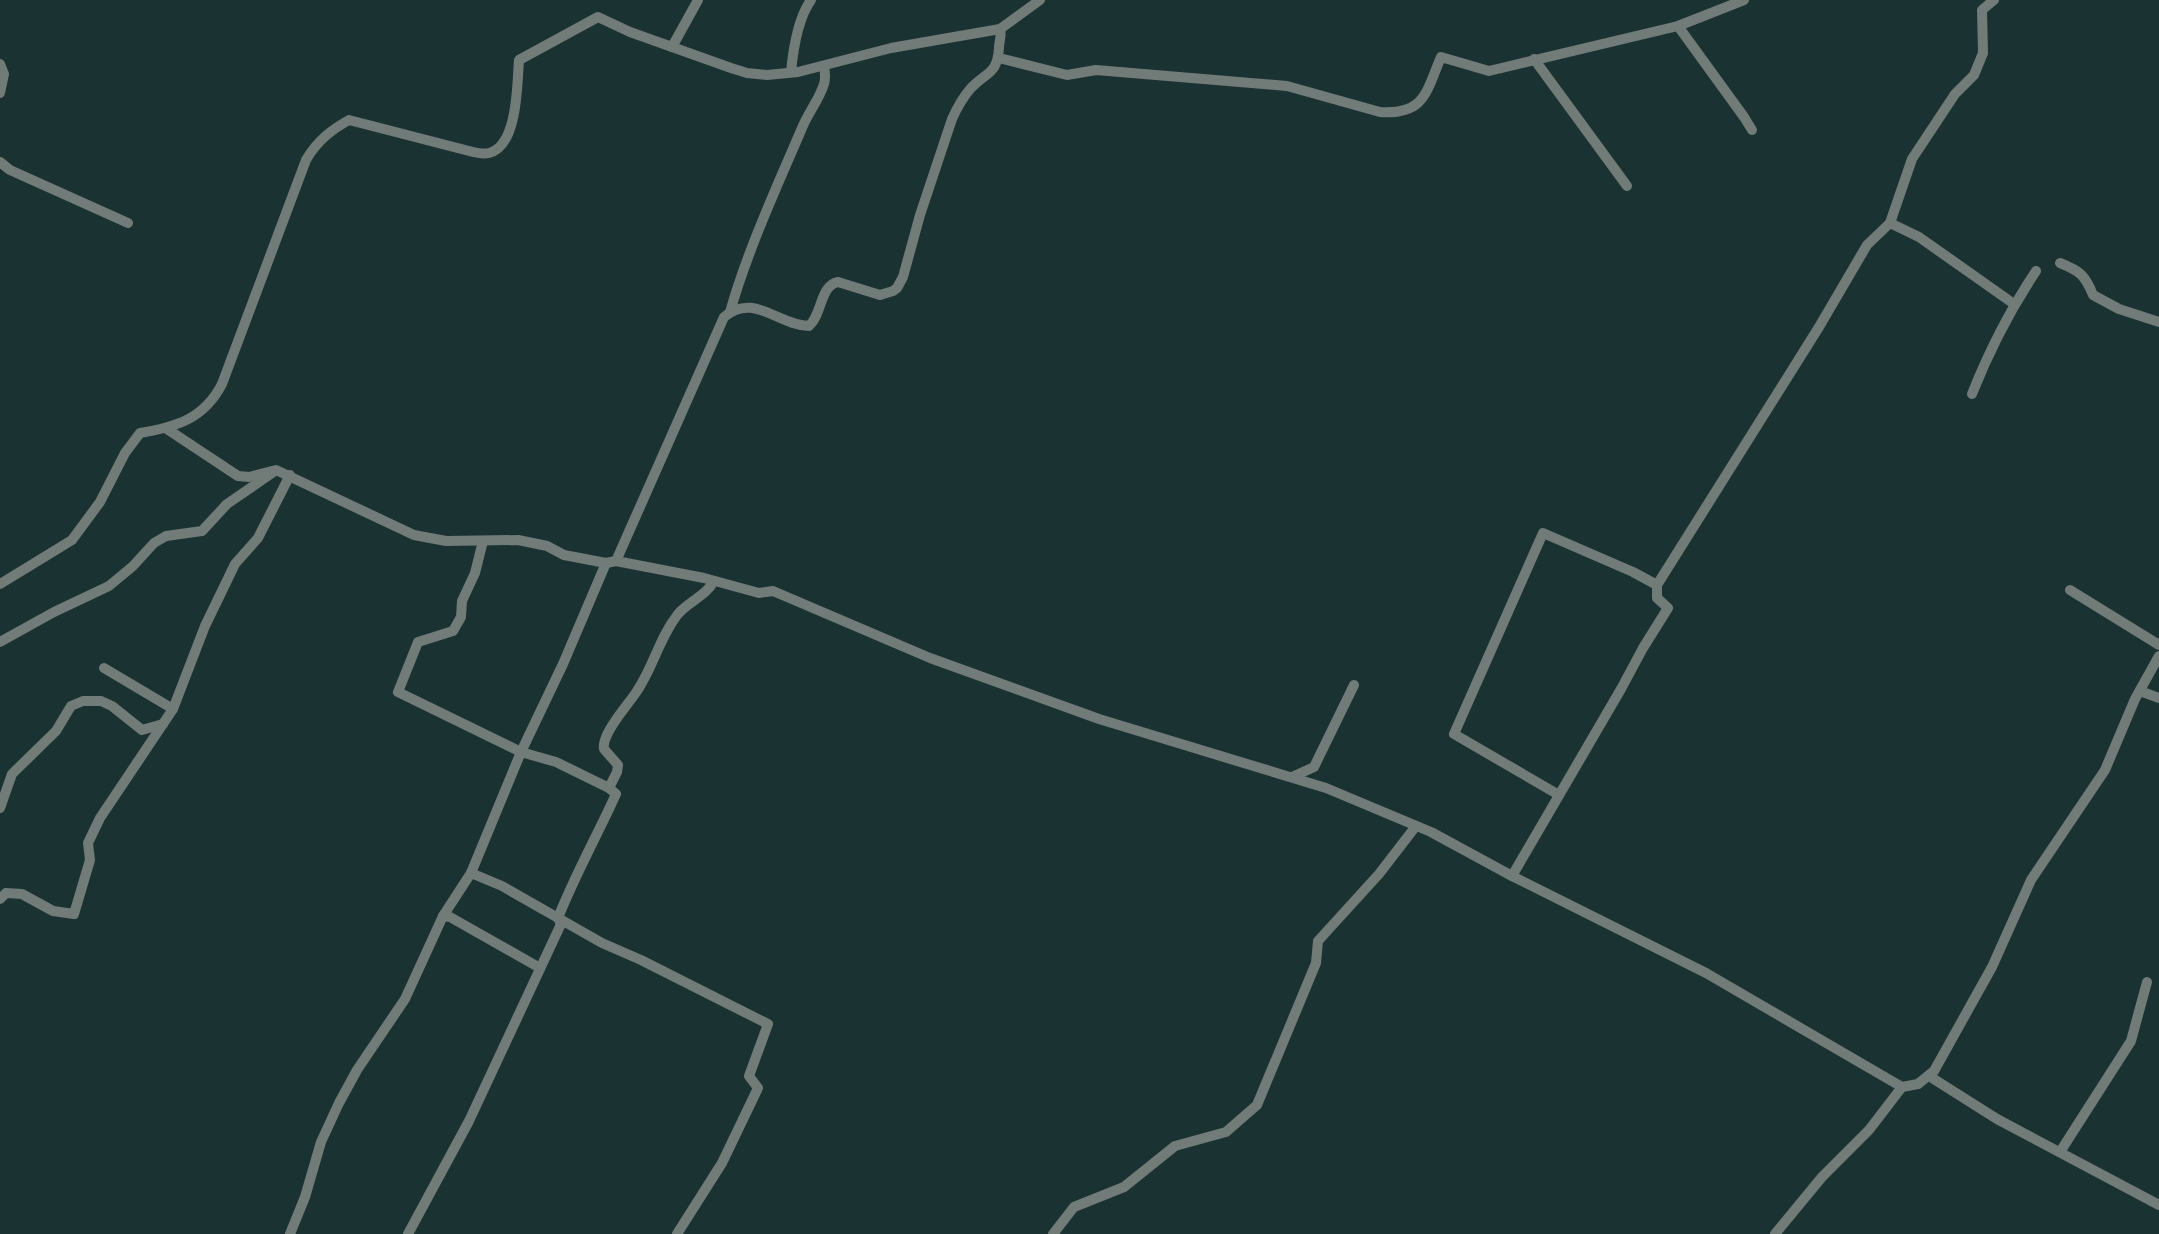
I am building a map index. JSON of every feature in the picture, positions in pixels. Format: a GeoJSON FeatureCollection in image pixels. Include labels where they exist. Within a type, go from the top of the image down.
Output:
{"type":"FeatureCollection","features":[{"type":"Feature","properties":{"kind":"street"},"geometry":{"type":"LineString","coordinates":[[672,47],[698,0]]}},
{"type":"Feature","properties":{"kind":"street"},"geometry":{"type":"LineString","coordinates":[[791,72],[794,48],[807,6],[812,0]]}},
{"type":"Feature","properties":{"kind":"street"},"geometry":{"type":"LineString","coordinates":[[0,584],[72,540],[100,502],[125,453],[140,433],[167,429],[191,418],[214,400],[222,384],[306,160],[314,146],[330,131],[349,120],[473,152],[489,153],[502,144],[508,134],[515,108],[519,60],[598,17],[630,32],[672,47],[748,73],[767,75],[824,66],[891,48],[1000,28],[1040,0]]}},
{"type":"Feature","properties":{"kind":"street"},"geometry":{"type":"LineString","coordinates":[[999,58],[1067,75],[1096,70],[1287,86],[1380,112],[1396,113],[1412,109],[1422,100],[1441,57],[1489,71],[1678,26],[1744,0]]}},
{"type":"Feature","properties":{"kind":"street"},"geometry":{"type":"LineString","coordinates":[[1512,876],[1668,608],[1657,598],[1657,585],[1819,327],[1867,245],[1890,223],[1912,159],[1955,94],[1974,75],[1983,54],[1982,10],[1994,0]]}},
{"type":"Feature","properties":{"kind":"street"},"geometry":{"type":"LineString","coordinates":[[1678,26],[1752,130]]}},
{"type":"Feature","properties":{"kind":"street"},"geometry":{"type":"LineString","coordinates":[[290,1234],[305,1197],[321,1142],[357,1070],[404,999],[444,916],[471,873],[521,752],[564,664],[724,317],[730,312],[751,306],[796,324],[808,326],[815,319],[828,288],[833,283],[838,282],[880,295],[893,292],[903,277],[920,215],[952,119],[959,104],[971,88],[995,68],[999,58],[999,46],[1002,37],[1000,28]]}},
{"type":"Feature","properties":{"kind":"street"},"geometry":{"type":"LineString","coordinates":[[1534,60],[1627,186]]}},
{"type":"Feature","properties":{"kind":"street"},"geometry":{"type":"LineString","coordinates":[[0,64],[4,74],[0,93]]}},
{"type":"Feature","properties":{"kind":"street"},"geometry":{"type":"LineString","coordinates":[[730,312],[740,277],[790,155],[808,112],[821,92],[825,81],[824,66]]}},
{"type":"Feature","properties":{"kind":"street"},"geometry":{"type":"LineString","coordinates":[[0,162],[10,170],[128,223]]}},
{"type":"Feature","properties":{"kind":"street"},"geometry":{"type":"LineString","coordinates":[[1890,223],[1918,237],[2014,304]]}},
{"type":"Feature","properties":{"kind":"street"},"geometry":{"type":"LineString","coordinates":[[2060,263],[2074,269],[2086,278],[2093,295],[2119,309],[2159,322]]}},
{"type":"Feature","properties":{"kind":"street"},"geometry":{"type":"LineString","coordinates":[[1972,394],[1986,358],[2014,304],[2036,271]]}},
{"type":"Feature","properties":{"kind":"street"},"geometry":{"type":"LineString","coordinates":[[167,429],[238,476],[249,478],[276,470],[414,535],[446,541],[518,540],[547,546],[564,555],[714,580],[759,593],[773,590],[930,658],[1099,719],[1326,788],[1430,832],[1512,876],[1706,973],[1902,1087],[1918,1084],[1934,1072],[1992,967],[2030,880],[2105,770],[2140,691],[2159,656]]}},
{"type":"Feature","properties":{"kind":"street"},"geometry":{"type":"LineString","coordinates":[[0,642],[54,612],[109,586],[134,566],[154,543],[166,536],[202,531],[227,504],[276,470]]}},
{"type":"Feature","properties":{"kind":"street"},"geometry":{"type":"LineString","coordinates":[[0,899],[6,893],[22,894],[54,912],[74,914],[90,860],[88,843],[100,818],[173,709],[205,626],[235,564],[258,538],[290,475]]}},
{"type":"Feature","properties":{"kind":"street"},"geometry":{"type":"LineString","coordinates":[[1559,795],[1454,734],[1543,533],[1633,572],[1657,585]]}},
{"type":"Feature","properties":{"kind":"street"},"geometry":{"type":"LineString","coordinates":[[408,1234],[469,1121],[561,924],[558,918],[574,878],[595,841],[616,794],[609,788],[556,762],[521,752],[398,692],[418,642],[453,631],[461,617],[462,601],[474,573],[483,541]]}},
{"type":"Feature","properties":{"kind":"street"},"geometry":{"type":"LineString","coordinates":[[609,788],[618,766],[604,750],[604,738],[643,683],[668,628],[680,612],[711,587],[714,580]]}},
{"type":"Feature","properties":{"kind":"street"},"geometry":{"type":"LineString","coordinates":[[2070,590],[2159,645]]}},
{"type":"Feature","properties":{"kind":"street"},"geometry":{"type":"LineString","coordinates":[[104,668],[173,709]]}},
{"type":"Feature","properties":{"kind":"street"},"geometry":{"type":"LineString","coordinates":[[1292,777],[1314,767],[1354,685]]}},
{"type":"Feature","properties":{"kind":"street"},"geometry":{"type":"LineString","coordinates":[[2140,691],[2159,698]]}},
{"type":"Feature","properties":{"kind":"street"},"geometry":{"type":"LineString","coordinates":[[0,808],[12,774],[56,731],[71,706],[84,701],[101,701],[112,706],[142,730],[163,724]]}},
{"type":"Feature","properties":{"kind":"street"},"geometry":{"type":"LineString","coordinates":[[1053,1234],[1074,1207],[1124,1187],[1175,1146],[1226,1132],[1258,1106],[1316,963],[1318,941],[1378,874],[1416,826]]}},
{"type":"Feature","properties":{"kind":"street"},"geometry":{"type":"LineString","coordinates":[[471,873],[502,886],[602,943],[641,960],[768,1024],[749,1076],[758,1088],[722,1163],[677,1234]]}},
{"type":"Feature","properties":{"kind":"street"},"geometry":{"type":"LineString","coordinates":[[444,916],[450,917],[540,968]]}},
{"type":"Feature","properties":{"kind":"street"},"geometry":{"type":"LineString","coordinates":[[2060,1152],[2131,1041],[2147,982]]}},
{"type":"Feature","properties":{"kind":"street"},"geometry":{"type":"LineString","coordinates":[[1929,1076],[1997,1119],[2159,1205]]}},
{"type":"Feature","properties":{"kind":"street"},"geometry":{"type":"LineString","coordinates":[[1775,1234],[1822,1177],[1869,1130],[1902,1087]]}}]}
